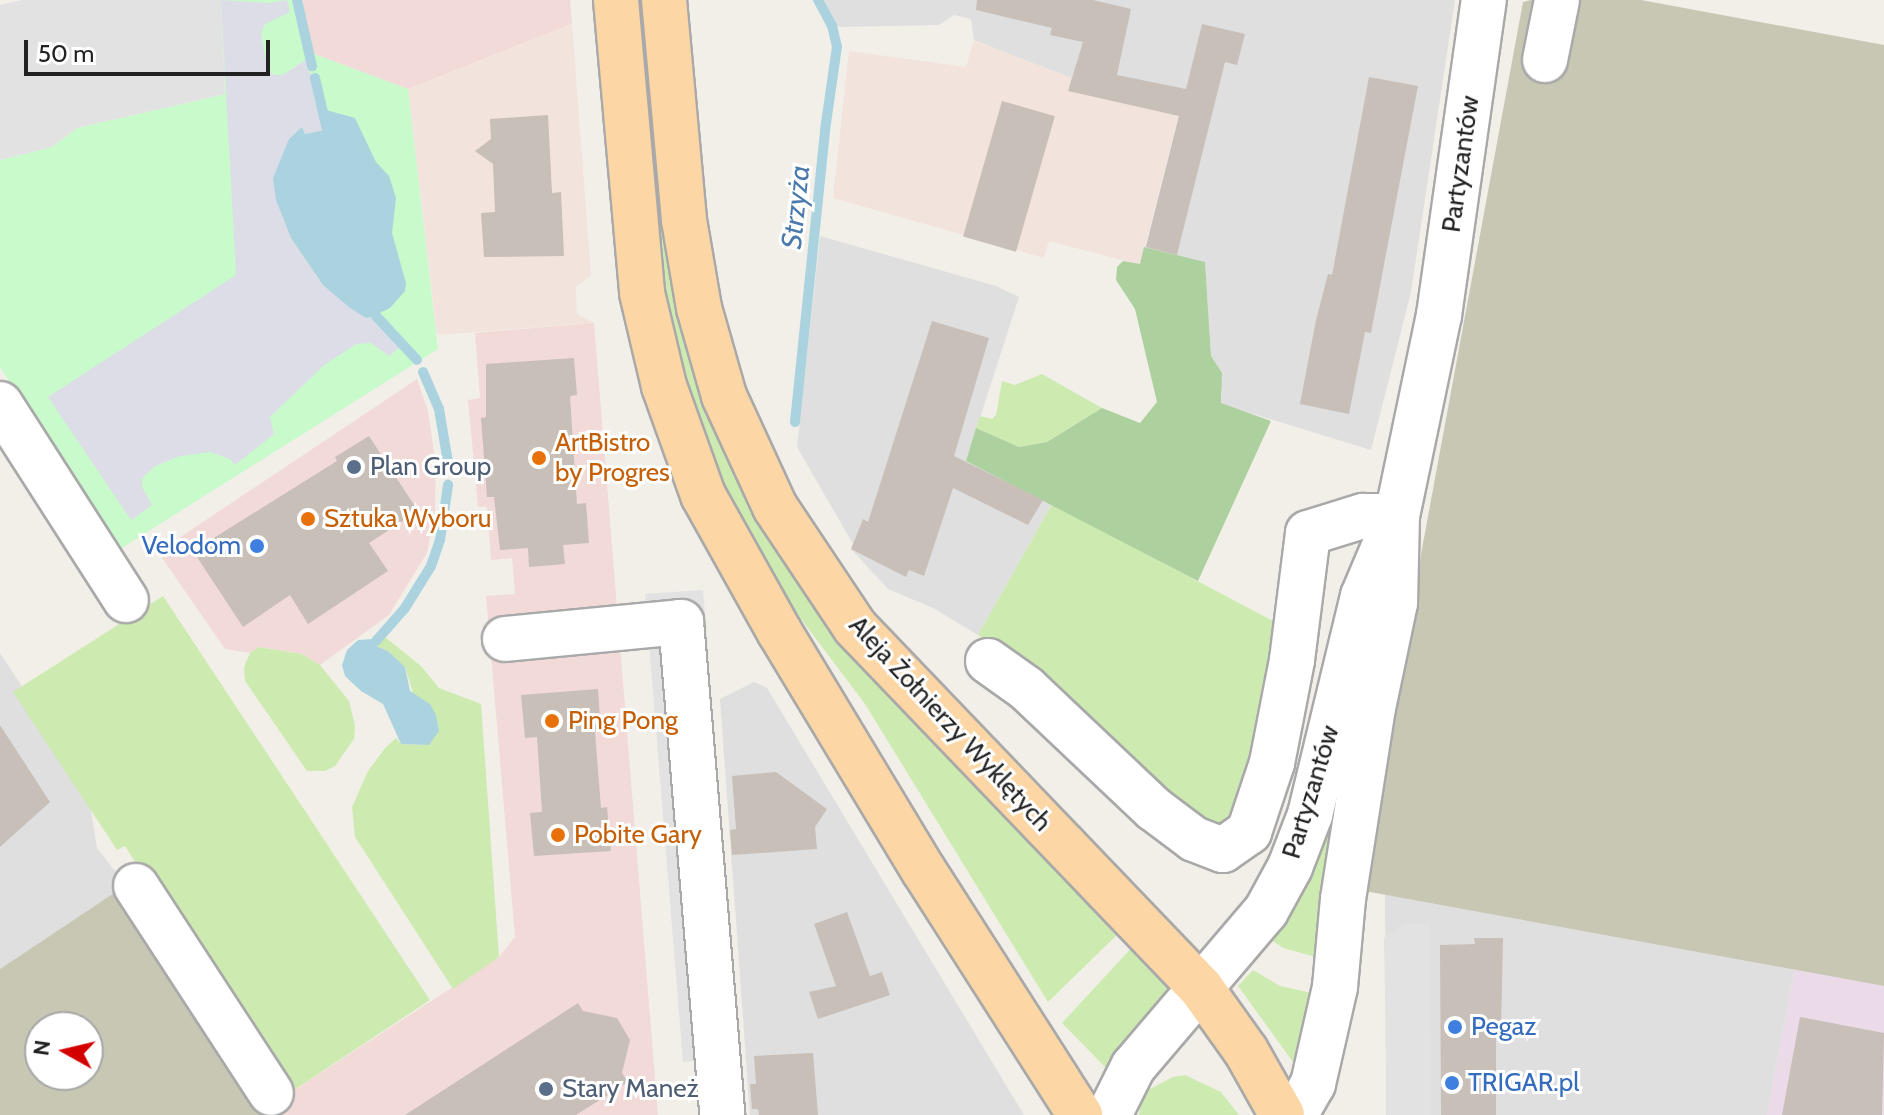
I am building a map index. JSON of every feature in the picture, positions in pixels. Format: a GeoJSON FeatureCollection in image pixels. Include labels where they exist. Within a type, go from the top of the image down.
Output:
{"type":"FeatureCollection","features":[{"type":"Feature","properties":{"kind":"main road"},"geometry":{"type":"LineString","coordinates":[[616,0],[642,293],[664,386],[703,495],[779,631],[915,857],[1080,1115]]}},
{"type":"Feature","properties":{"kind":"main road","name":"Aleja Żołnierzy Wyklętych"},"geometry":{"type":"LineString","coordinates":[[664,0],[684,220],[699,308],[724,396],[775,507],[855,627],[1201,988],[1246,1051],[1282,1115]]}},
{"type":"Feature","properties":{"kind":"street","name":"Partyzantów"},"geometry":{"type":"LineString","coordinates":[[1295,1115],[1313,1084],[1335,987],[1343,899],[1373,708],[1395,603],[1397,516],[1439,315],[1484,0]]}},
{"type":"Feature","properties":{"kind":"street"},"geometry":{"type":"LineString","coordinates":[[1545,60],[1557,0]]}},
{"type":"Feature","properties":{"kind":"street"},"geometry":{"type":"LineString","coordinates":[[0,404],[126,600]]}},
{"type":"Feature","properties":{"kind":"street"},"geometry":{"type":"LineString","coordinates":[[988,661],[1026,688],[1154,809],[1194,839],[1223,850],[1249,832],[1272,763],[1292,660],[1308,533],[1363,516],[1397,516]]}},
{"type":"Feature","properties":{"kind":"street","name":"Partyzantów"},"geometry":{"type":"LineString","coordinates":[[1109,1115],[1133,1067],[1266,911],[1290,867],[1310,815],[1363,596],[1397,516]]}},
{"type":"Feature","properties":{"kind":"street"},"geometry":{"type":"LineString","coordinates":[[505,639],[681,622],[722,1115]]}},
{"type":"Feature","properties":{"kind":"street"},"geometry":{"type":"LineString","coordinates":[[136,886],[271,1093]]}},
{"type":"Feature","properties":{"kind":"shaded area"},"geometry":{"type":"Polygon","coordinates":[[[22,0],[221,0],[225,94],[77,128],[52,147],[0,160],[0,5],[22,0]]]}},
{"type":"Feature","properties":{"kind":"shaded area"},"geometry":{"type":"Polygon","coordinates":[[[221,0],[269,3],[287,0],[290,12],[265,24],[261,34],[268,71],[283,75],[307,59],[324,131],[305,135],[303,128],[291,238],[323,285],[366,318],[372,317],[400,347],[389,356],[371,343],[356,344],[323,366],[270,417],[274,434],[235,465],[230,459],[210,452],[180,456],[155,466],[142,478],[142,487],[152,505],[131,520],[48,397],[236,275],[221,0]]]}},
{"type":"Feature","properties":{"kind":"shaded area"},"geometry":{"type":"Polygon","coordinates":[[[302,0],[570,0],[572,24],[408,89],[314,54],[302,0]]]}},
{"type":"Feature","properties":{"kind":"shaded area"},"geometry":{"type":"Polygon","coordinates":[[[824,0],[1455,0],[1411,292],[1371,450],[1221,404],[1222,393],[1211,356],[1205,263],[1145,248],[1179,115],[1068,91],[1071,78],[974,40],[971,19],[954,15],[939,25],[842,27],[837,26],[824,0]]]}},
{"type":"Feature","properties":{"kind":"shaded area"},"geometry":{"type":"Polygon","coordinates":[[[1641,0],[1884,45],[1884,986],[1359,890],[1523,2],[1641,0]]]}},
{"type":"Feature","properties":{"kind":"shaded area"},"geometry":{"type":"Polygon","coordinates":[[[572,24],[591,275],[576,287],[577,314],[594,323],[437,335],[408,89],[572,24]]]}},
{"type":"Feature","properties":{"kind":"shaded area"},"geometry":{"type":"Polygon","coordinates":[[[974,40],[1071,78],[1069,91],[1179,115],[1140,265],[1049,241],[1044,258],[833,198],[849,51],[966,67],[974,40]]]}},
{"type":"Feature","properties":{"kind":"shaded area"},"geometry":{"type":"Polygon","coordinates":[[[820,236],[996,286],[1019,297],[966,461],[1052,504],[978,635],[933,608],[888,589],[851,549],[853,544],[797,447],[820,236]]]}},
{"type":"Feature","properties":{"kind":"shaded area"},"geometry":{"type":"Polygon","coordinates":[[[594,323],[658,1115],[277,1115],[285,1096],[499,957],[515,937],[486,596],[515,594],[512,558],[491,560],[487,507],[478,507],[468,400],[480,398],[475,333],[594,323]]]}},
{"type":"Feature","properties":{"kind":"shaded area"},"geometry":{"type":"Polygon","coordinates":[[[417,379],[428,411],[436,466],[435,512],[427,553],[389,615],[320,665],[302,654],[259,647],[250,653],[225,649],[158,552],[417,379]]]}},
{"type":"Feature","properties":{"kind":"shaded area"},"geometry":{"type":"Polygon","coordinates":[[[703,590],[708,649],[703,653],[732,1059],[683,1062],[645,594],[703,590]]]}},
{"type":"Feature","properties":{"kind":"shaded area"},"geometry":{"type":"Polygon","coordinates":[[[0,653],[87,785],[97,848],[126,885],[0,969],[0,653]]]}},
{"type":"Feature","properties":{"kind":"shaded area"},"geometry":{"type":"Polygon","coordinates":[[[754,682],[767,688],[1024,1115],[750,1115],[720,699],[754,682]]]}},
{"type":"Feature","properties":{"kind":"shaded area"},"geometry":{"type":"Polygon","coordinates":[[[126,885],[277,1115],[0,1115],[0,969],[126,885]]]}},
{"type":"Feature","properties":{"kind":"shaded area"},"geometry":{"type":"Polygon","coordinates":[[[1385,894],[1795,968],[1767,1115],[1386,1115],[1385,894]]]}},
{"type":"Feature","properties":{"kind":"shaded area"},"geometry":{"type":"Polygon","coordinates":[[[1405,924],[1430,924],[1431,1115],[1387,1115],[1384,938],[1405,924]]]}},
{"type":"Feature","properties":{"kind":"shaded area"},"geometry":{"type":"Polygon","coordinates":[[[1795,968],[1884,986],[1884,1115],[1767,1115],[1795,968]]]}},
{"type":"Feature","properties":{"kind":"green space"},"geometry":{"type":"Polygon","coordinates":[[[221,0],[302,0],[314,54],[408,89],[438,349],[117,551],[0,367],[0,160],[52,147],[77,128],[225,94],[221,0]]]}},
{"type":"Feature","properties":{"kind":"green space"},"geometry":{"type":"Polygon","coordinates":[[[635,0],[643,0],[687,342],[717,436],[750,507],[833,634],[928,737],[1120,932],[1048,1002],[865,704],[756,559],[703,453],[662,288],[635,0]]]}},
{"type":"Feature","properties":{"kind":"green space"},"geometry":{"type":"Polygon","coordinates":[[[1144,247],[1205,262],[1211,356],[1222,373],[1221,403],[1271,421],[1198,581],[966,461],[976,428],[1019,447],[1047,442],[1102,408],[1140,423],[1157,402],[1135,309],[1116,280],[1117,267],[1123,261],[1140,264],[1144,247]]]}},
{"type":"Feature","properties":{"kind":"green space"},"geometry":{"type":"Polygon","coordinates":[[[1042,374],[1102,408],[1047,442],[1019,447],[976,428],[980,416],[992,419],[996,415],[1002,381],[1015,385],[1042,374]]]}},
{"type":"Feature","properties":{"kind":"green space"},"geometry":{"type":"Polygon","coordinates":[[[1052,504],[1288,629],[1245,821],[1203,833],[1004,649],[978,635],[1052,504]]]}},
{"type":"Feature","properties":{"kind":"green space"},"geometry":{"type":"Polygon","coordinates":[[[163,596],[430,1000],[285,1096],[125,846],[117,850],[13,692],[163,596]]]}},
{"type":"Feature","properties":{"kind":"green space"},"geometry":{"type":"Polygon","coordinates":[[[385,637],[421,666],[439,688],[481,704],[499,957],[453,989],[355,837],[352,807],[368,771],[385,748],[396,738],[401,744],[429,745],[405,667],[388,651],[376,646],[385,637]]]}},
{"type":"Feature","properties":{"kind":"green space"},"geometry":{"type":"Polygon","coordinates":[[[259,647],[302,654],[320,665],[349,701],[355,726],[354,739],[335,766],[325,771],[307,771],[245,681],[244,667],[250,653],[259,647]]]}},
{"type":"Feature","properties":{"kind":"green space"},"geometry":{"type":"Polygon","coordinates":[[[1331,820],[1323,959],[1283,948],[1270,939],[1285,920],[1316,862],[1331,820]]]}},
{"type":"Feature","properties":{"kind":"green space"},"geometry":{"type":"Polygon","coordinates":[[[1134,945],[1170,989],[1112,1067],[1105,1067],[1062,1023],[1134,945]]]}},
{"type":"Feature","properties":{"kind":"green space"},"geometry":{"type":"Polygon","coordinates":[[[1253,970],[1280,986],[1316,994],[1298,1069],[1238,986],[1253,970]]]}},
{"type":"Feature","properties":{"kind":"green space"},"geometry":{"type":"Polygon","coordinates":[[[1185,1075],[1221,1092],[1239,1115],[1139,1115],[1142,1093],[1173,1077],[1185,1075]]]}},
{"type":"Feature","properties":{"kind":"water"},"geometry":{"type":"Polygon","coordinates":[[[326,110],[355,118],[376,162],[389,176],[396,198],[392,233],[406,283],[405,291],[390,308],[371,317],[366,318],[350,308],[323,285],[291,238],[276,200],[273,178],[289,139],[302,127],[305,134],[330,129],[326,110]]]}},
{"type":"Feature","properties":{"kind":"water"},"geometry":{"type":"Polygon","coordinates":[[[373,639],[376,646],[388,651],[405,667],[410,691],[430,704],[436,715],[439,731],[429,745],[401,744],[383,704],[361,691],[345,676],[342,665],[347,650],[358,640],[373,639]]]}},
{"type":"Feature","properties":{"kind":"building"},"geometry":{"type":"Polygon","coordinates":[[[977,0],[1093,0],[1131,9],[1117,75],[1186,89],[1202,24],[1245,34],[1237,65],[1225,62],[1177,255],[1146,247],[1179,116],[1068,91],[1083,42],[1050,35],[1052,28],[976,10],[977,0]]]}},
{"type":"Feature","properties":{"kind":"building"},"geometry":{"type":"Polygon","coordinates":[[[1369,77],[1418,86],[1371,333],[1365,332],[1349,414],[1300,404],[1316,320],[1328,274],[1332,275],[1369,77]]]}},
{"type":"Feature","properties":{"kind":"building"},"geometry":{"type":"Polygon","coordinates":[[[1002,101],[1055,116],[1016,252],[963,237],[1002,101]]]}},
{"type":"Feature","properties":{"kind":"building"},"geometry":{"type":"Polygon","coordinates":[[[548,115],[552,193],[561,192],[564,256],[484,257],[481,213],[495,212],[493,164],[475,151],[491,139],[490,119],[548,115]]]}},
{"type":"Feature","properties":{"kind":"building"},"geometry":{"type":"Polygon","coordinates":[[[932,321],[989,338],[954,456],[1043,500],[1028,525],[953,488],[924,576],[909,570],[906,577],[851,549],[863,519],[868,522],[932,321]]]}},
{"type":"Feature","properties":{"kind":"building"},"geometry":{"type":"Polygon","coordinates":[[[574,358],[577,395],[570,396],[577,504],[586,503],[589,543],[563,545],[565,564],[529,567],[528,548],[500,550],[494,497],[487,497],[481,418],[486,417],[486,364],[574,358]]]}},
{"type":"Feature","properties":{"kind":"building"},"geometry":{"type":"Polygon","coordinates":[[[369,436],[418,511],[369,543],[388,571],[308,624],[290,595],[243,627],[193,551],[337,461],[335,457],[369,436]]]}},
{"type":"Feature","properties":{"kind":"building"},"geometry":{"type":"Polygon","coordinates":[[[598,689],[601,732],[595,732],[601,808],[607,807],[611,851],[534,856],[530,813],[542,812],[537,737],[525,738],[521,695],[598,689]]]}},
{"type":"Feature","properties":{"kind":"building"},"geometry":{"type":"Polygon","coordinates":[[[0,725],[50,802],[0,847],[0,725]]]}},
{"type":"Feature","properties":{"kind":"building"},"geometry":{"type":"Polygon","coordinates":[[[776,772],[827,809],[815,827],[817,849],[732,855],[730,830],[736,829],[732,776],[776,772]]]}},
{"type":"Feature","properties":{"kind":"building"},"geometry":{"type":"Polygon","coordinates":[[[847,912],[870,976],[882,972],[890,995],[818,1019],[809,992],[836,986],[814,924],[847,912]]]}},
{"type":"Feature","properties":{"kind":"building"},"geometry":{"type":"Polygon","coordinates":[[[1474,938],[1503,938],[1501,1031],[1496,1031],[1496,1115],[1441,1115],[1440,945],[1475,944],[1474,938]]]}},
{"type":"Feature","properties":{"kind":"building"},"geometry":{"type":"Polygon","coordinates":[[[578,1003],[583,1011],[617,1018],[630,1040],[622,1073],[628,1082],[576,1115],[405,1115],[578,1003]]]}},
{"type":"Feature","properties":{"kind":"building"},"geometry":{"type":"Polygon","coordinates":[[[1800,1017],[1884,1033],[1882,1115],[1782,1115],[1800,1017]]]}},
{"type":"Feature","properties":{"kind":"building"},"geometry":{"type":"Polygon","coordinates":[[[813,1053],[818,1115],[759,1115],[758,1109],[752,1109],[750,1084],[756,1084],[754,1056],[813,1053]]]}},
{"type":"Feature","properties":{"kind":"waterway"},"geometry":{"type":"LineString","coordinates":[[297,0],[312,66]]}},
{"type":"Feature","properties":{"kind":"waterway","name":"Strzyża"},"geometry":{"type":"LineString","coordinates":[[795,422],[825,130],[837,47],[832,26],[818,0]]}},
{"type":"Feature","properties":{"kind":"waterway"},"geometry":{"type":"LineString","coordinates":[[315,78],[327,130]]}},
{"type":"Feature","properties":{"kind":"waterway"},"geometry":{"type":"LineString","coordinates":[[376,316],[417,360]]}},
{"type":"Feature","properties":{"kind":"waterway"},"geometry":{"type":"LineString","coordinates":[[423,372],[439,409],[449,468]]}},
{"type":"Feature","properties":{"kind":"waterway"},"geometry":{"type":"LineString","coordinates":[[376,641],[405,608],[431,566],[440,540],[448,485]]}},
{"type":"Feature","properties":{"kind":"place","name":"ArtBistro by Progres"},"geometry":{"type":"Point","coordinates":[539,458]}},
{"type":"Feature","properties":{"kind":"place","name":"Plan Group"},"geometry":{"type":"Point","coordinates":[354,467]}},
{"type":"Feature","properties":{"kind":"place","name":"Sztuka Wyboru"},"geometry":{"type":"Point","coordinates":[308,519]}},
{"type":"Feature","properties":{"kind":"place","name":"Velodom"},"geometry":{"type":"Point","coordinates":[257,546]}},
{"type":"Feature","properties":{"kind":"place","name":"Ping Pong"},"geometry":{"type":"Point","coordinates":[552,721]}},
{"type":"Feature","properties":{"kind":"place","name":"Pobite Gary"},"geometry":{"type":"Point","coordinates":[558,835]}},
{"type":"Feature","properties":{"kind":"place","name":"Pegaz"},"geometry":{"type":"Point","coordinates":[1455,1027]}},
{"type":"Feature","properties":{"kind":"place","name":"TRIGAR.pl"},"geometry":{"type":"Point","coordinates":[1452,1083]}},
{"type":"Feature","properties":{"kind":"place","name":"Stary Maneż"},"geometry":{"type":"Point","coordinates":[546,1089]}}]}
